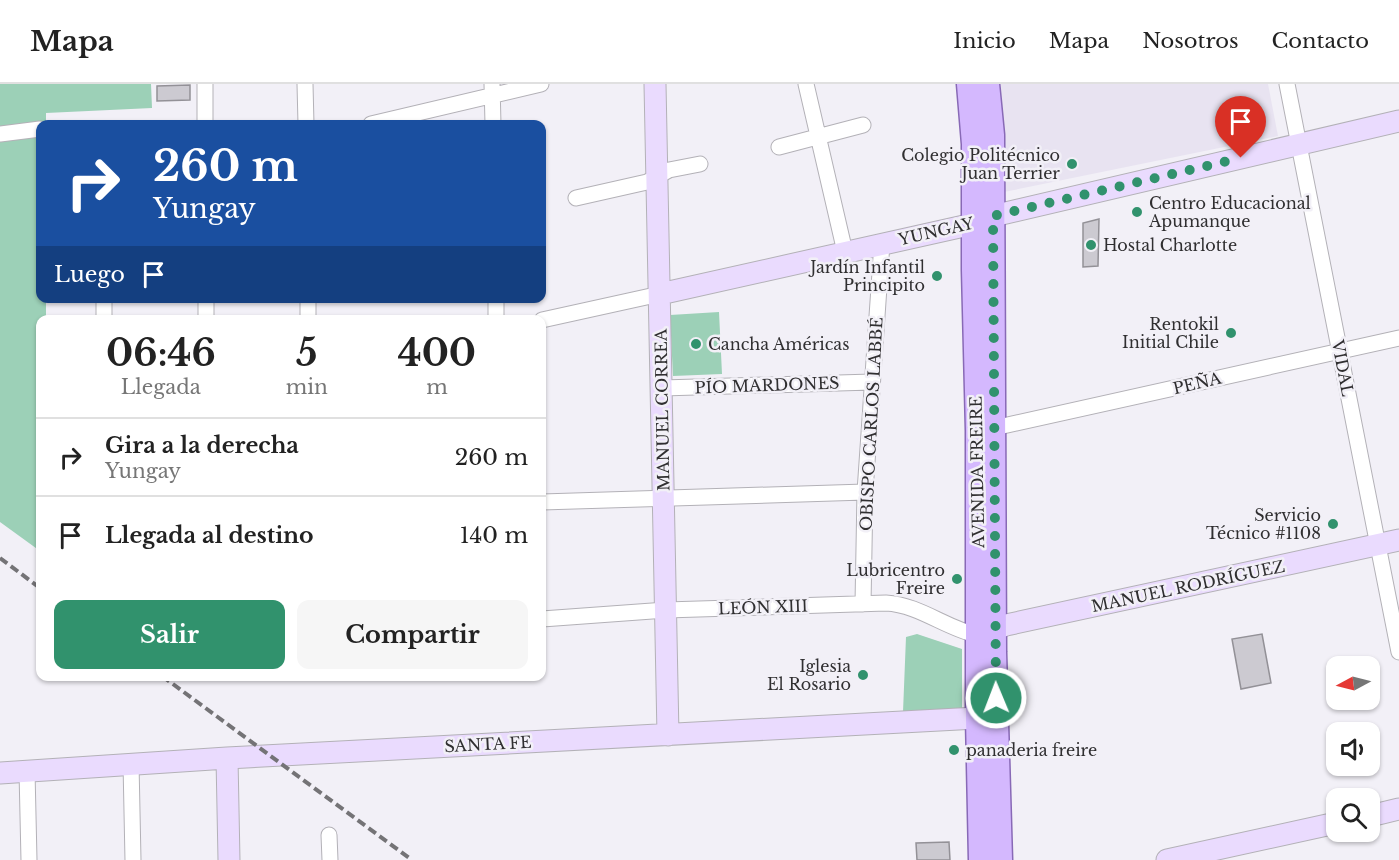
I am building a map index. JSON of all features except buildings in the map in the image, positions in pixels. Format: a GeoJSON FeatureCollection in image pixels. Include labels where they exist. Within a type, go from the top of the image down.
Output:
{"type":"FeatureCollection","features":[{"type":"Feature","properties":{"kind":"main road","name":"AVENIDA FREIRE"},"geometry":{"type":"LineString","coordinates":[[968,84],[983,220],[994,428],[986,631],[977,718],[980,860]]}},
{"type":"Feature","properties":{"kind":"main road","name":"AVENIDA FREIRE"},"geometry":{"type":"LineString","coordinates":[[988,84],[993,135],[983,220],[977,431],[986,631],[998,744],[1001,860]]}},
{"type":"Feature","properties":{"kind":"main road"},"geometry":{"type":"LineString","coordinates":[[977,718],[998,744]]}},
{"type":"Feature","properties":{"kind":"street"},"geometry":{"type":"LineString","coordinates":[[205,84],[205,120]]}},
{"type":"Feature","properties":{"kind":"street"},"geometry":{"type":"LineString","coordinates":[[305,84],[306,120]]}},
{"type":"Feature","properties":{"kind":"street"},"geometry":{"type":"LineString","coordinates":[[385,120],[492,90],[541,84]]}},
{"type":"Feature","properties":{"kind":"street","name":"MANUEL CORREA"},"geometry":{"type":"LineString","coordinates":[[655,84],[668,735]]}},
{"type":"Feature","properties":{"kind":"street"},"geometry":{"type":"LineString","coordinates":[[806,84],[845,252]]}},
{"type":"Feature","properties":{"kind":"street","name":"VIDAL"},"geometry":{"type":"LineString","coordinates":[[1287,84],[1399,652]]}},
{"type":"Feature","properties":{"kind":"street"},"geometry":{"type":"LineString","coordinates":[[492,90],[493,120]]}},
{"type":"Feature","properties":{"kind":"street","name":"YUNGAY"},"geometry":{"type":"LineString","coordinates":[[546,319],[983,220],[1399,121]]}},
{"type":"Feature","properties":{"kind":"street"},"geometry":{"type":"LineString","coordinates":[[779,147],[863,125]]}},
{"type":"Feature","properties":{"kind":"street"},"geometry":{"type":"LineString","coordinates":[[0,134],[36,130]]}},
{"type":"Feature","properties":{"kind":"street"},"geometry":{"type":"LineString","coordinates":[[576,198],[647,182],[669,170],[700,164]]}},
{"type":"Feature","properties":{"kind":"street","name":"OBISPO CARLOS LABBÉ"},"geometry":{"type":"LineString","coordinates":[[863,604],[865,492],[882,243]]}},
{"type":"Feature","properties":{"kind":"street","name":"PEÑA"},"geometry":{"type":"LineString","coordinates":[[994,428],[1399,338]]}},
{"type":"Feature","properties":{"kind":"street","name":"PÍO MARDONES"},"geometry":{"type":"LineString","coordinates":[[662,388],[872,382]]}},
{"type":"Feature","properties":{"kind":"street"},"geometry":{"type":"LineString","coordinates":[[546,502],[865,492]]}},
{"type":"Feature","properties":{"kind":"street","name":"MANUEL RODRÍGUEZ"},"geometry":{"type":"LineString","coordinates":[[986,631],[1399,540]]}},
{"type":"Feature","properties":{"kind":"street","name":"LEÓN XIII"},"geometry":{"type":"LineString","coordinates":[[546,619],[666,610],[863,604],[906,606],[960,632],[986,631]]}},
{"type":"Feature","properties":{"kind":"street","name":"SANTA FE"},"geometry":{"type":"LineString","coordinates":[[0,773],[131,763],[977,718]]}},
{"type":"Feature","properties":{"kind":"street"},"geometry":{"type":"LineString","coordinates":[[227,758],[229,860]]}},
{"type":"Feature","properties":{"kind":"street"},"geometry":{"type":"LineString","coordinates":[[131,763],[133,860]]}},
{"type":"Feature","properties":{"kind":"street"},"geometry":{"type":"LineString","coordinates":[[27,771],[29,860]]}},
{"type":"Feature","properties":{"kind":"street"},"geometry":{"type":"LineString","coordinates":[[1380,814],[1399,809]]}},
{"type":"Feature","properties":{"kind":"street"},"geometry":{"type":"LineString","coordinates":[[1167,860],[1326,825]]}},
{"type":"Feature","properties":{"kind":"street"},"geometry":{"type":"LineString","coordinates":[[329,835],[330,860]]}},
{"type":"Feature","properties":{"kind":"shaded area","name":"Colegio Politécnico Juan Terrier"},"geometry":{"type":"Polygon","coordinates":[[[1001,84],[1268,84],[1278,136],[1004,192],[1001,84]]]}},
{"type":"Feature","properties":{"kind":"green space"},"geometry":{"type":"Polygon","coordinates":[[[0,84],[151,84],[152,108],[46,113],[46,120],[36,120],[36,303],[46,303],[46,315],[36,315],[36,548],[0,522],[0,84]]]}},
{"type":"Feature","properties":{"kind":"green space","name":"Cancha Américas"},"geometry":{"type":"Polygon","coordinates":[[[719,312],[722,374],[673,376],[670,315],[719,312]]]}},
{"type":"Feature","properties":{"kind":"green space"},"geometry":{"type":"Polygon","coordinates":[[[917,634],[962,649],[962,708],[903,712],[906,637],[917,634]]]}},
{"type":"Feature","properties":{"kind":"railway"},"geometry":{"type":"LineString","coordinates":[[0,558],[36,585]]}},
{"type":"Feature","properties":{"kind":"railway"},"geometry":{"type":"LineString","coordinates":[[169,681],[412,860]]}},
{"type":"Feature","properties":{"kind":"place","name":"Colegio Politécnico Juan Terrier"},"geometry":{"type":"Point","coordinates":[1072,164]}},
{"type":"Feature","properties":{"kind":"place","name":"Centro Educacional Apumanque"},"geometry":{"type":"Point","coordinates":[1137,212]}},
{"type":"Feature","properties":{"kind":"place","name":"Hostal Charlotte"},"geometry":{"type":"Point","coordinates":[1091,245]}},
{"type":"Feature","properties":{"kind":"place","name":"Jardín Infantil Principito"},"geometry":{"type":"Point","coordinates":[937,276]}},
{"type":"Feature","properties":{"kind":"place","name":"Rentokil Initial Chile"},"geometry":{"type":"Point","coordinates":[1231,333]}},
{"type":"Feature","properties":{"kind":"place","name":"Cancha Américas"},"geometry":{"type":"Point","coordinates":[696,344]}},
{"type":"Feature","properties":{"kind":"place","name":"Servicio Técnico #1108"},"geometry":{"type":"Point","coordinates":[1333,524]}},
{"type":"Feature","properties":{"kind":"place","name":"Lubricentro Freire"},"geometry":{"type":"Point","coordinates":[957,579]}},
{"type":"Feature","properties":{"kind":"place","name":"Iglesia El Rosario"},"geometry":{"type":"Point","coordinates":[863,675]}},
{"type":"Feature","properties":{"kind":"place","name":"panaderia freire"},"geometry":{"type":"Point","coordinates":[954,750]}},
{"type":"Feature","properties":{"kind":"route"},"geometry":{"type":"LineString","coordinates":[[996,698],[993,216],[1241,158]]}}]}
